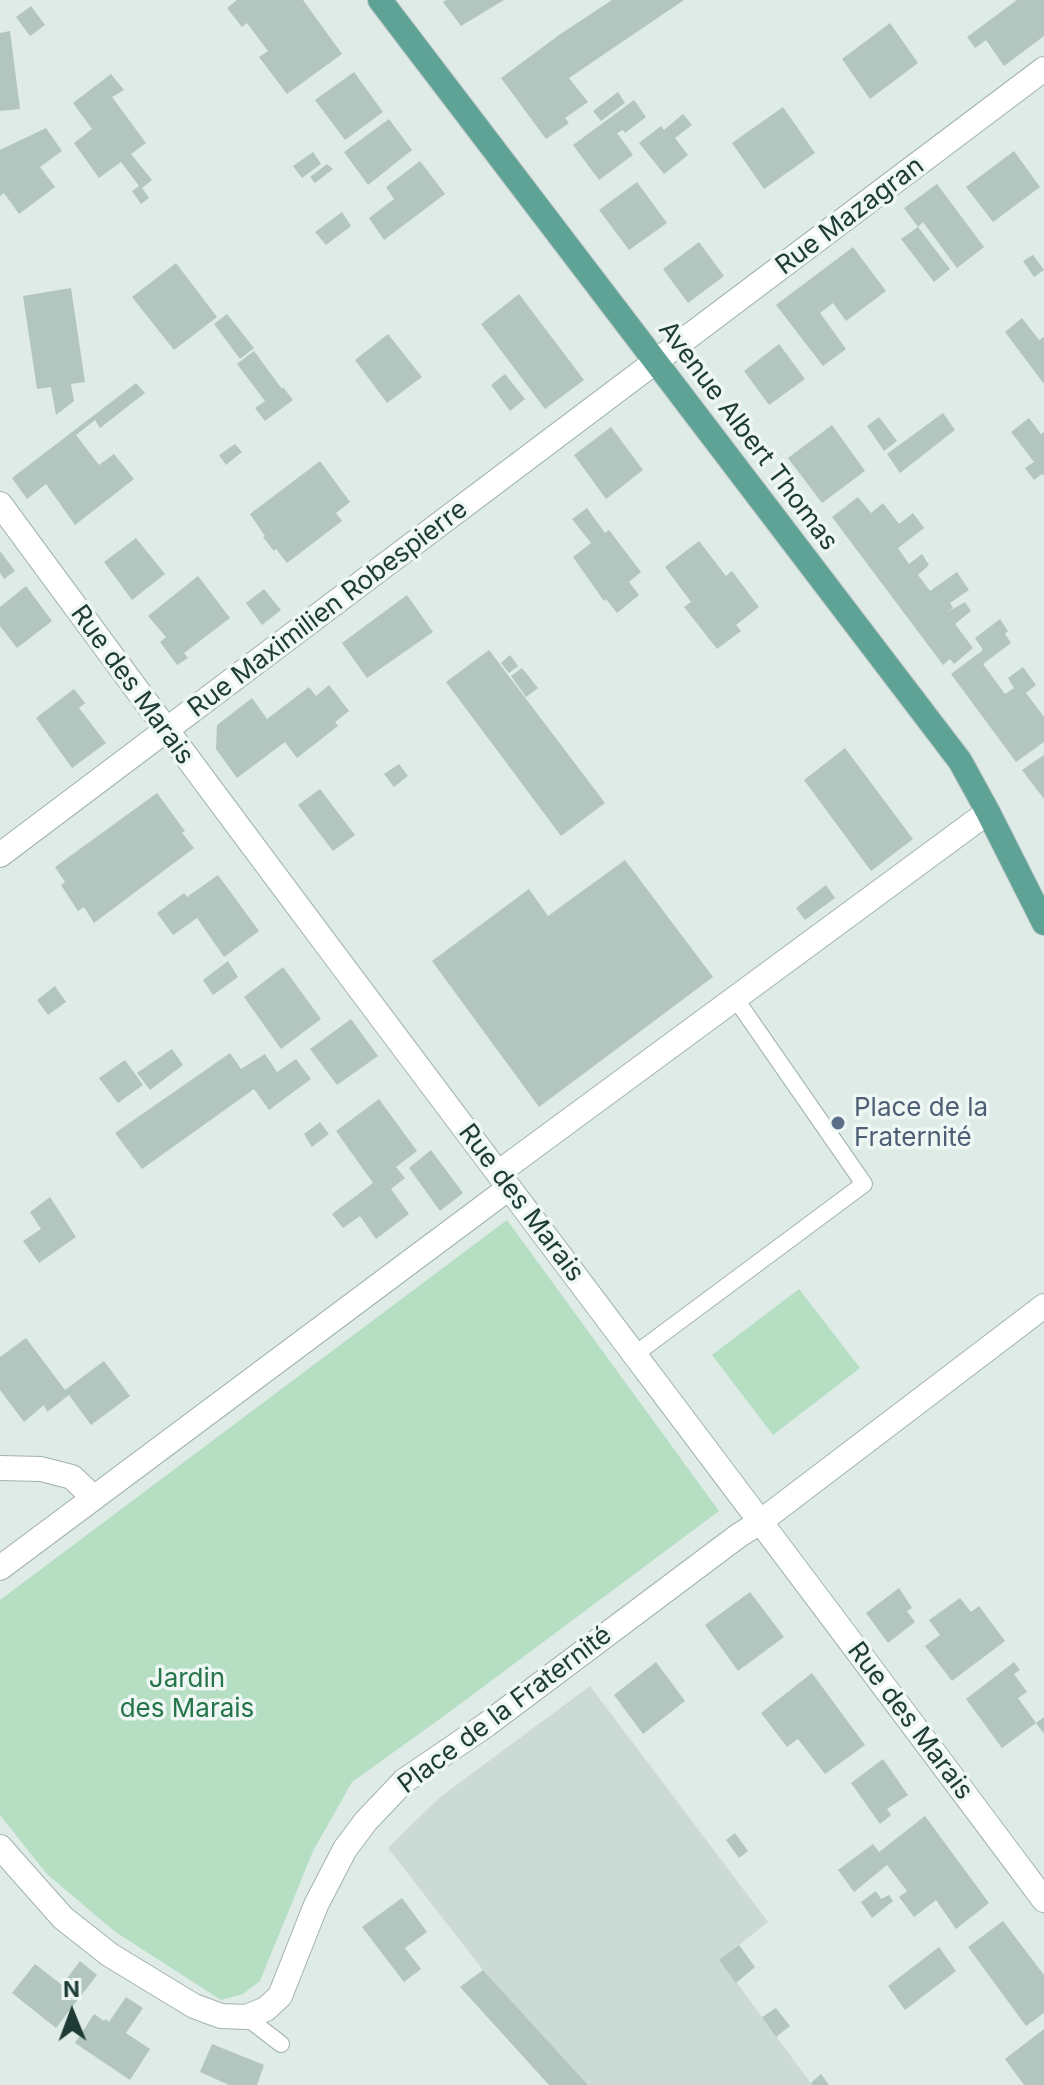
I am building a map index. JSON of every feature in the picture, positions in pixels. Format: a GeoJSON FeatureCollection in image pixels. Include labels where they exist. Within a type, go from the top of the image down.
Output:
{"type":"FeatureCollection","features":[{"type":"Feature","properties":{"kind":"main road","name":"Avenue Albert Thomas"},"geometry":{"type":"LineString","coordinates":[[380,0],[960,761],[1044,923]]}},
{"type":"Feature","properties":{"kind":"street","name":"Rue Mazagran"},"geometry":{"type":"LineString","coordinates":[[656,362],[1044,69]]}},
{"type":"Feature","properties":{"kind":"street","name":"Rue Maximilien Robespierre"},"geometry":{"type":"LineString","coordinates":[[0,855],[656,362]]}},
{"type":"Feature","properties":{"kind":"street","name":"Rue des Marais"},"geometry":{"type":"LineString","coordinates":[[0,504],[166,730],[1044,1900]]}},
{"type":"Feature","properties":{"kind":"street"},"geometry":{"type":"LineString","coordinates":[[0,1568],[735,998],[988,812]]}},
{"type":"Feature","properties":{"kind":"street","name":"Place de la Fraternité"},"geometry":{"type":"LineString","coordinates":[[246,2017],[266,2009],[280,1996],[316,1905],[345,1849],[366,1821],[404,1781],[486,1725],[760,1522],[1044,1306]]}},
{"type":"Feature","properties":{"kind":"street"},"geometry":{"type":"LineString","coordinates":[[0,1468],[41,1469],[72,1477],[94,1498]]}},
{"type":"Feature","properties":{"kind":"street"},"geometry":{"type":"LineString","coordinates":[[0,1847],[63,1918],[110,1955],[194,2006],[221,2016],[246,2017]]}},
{"type":"Feature","properties":{"kind":"lane"},"geometry":{"type":"LineString","coordinates":[[634,1355],[864,1184],[735,998]]}},
{"type":"Feature","properties":{"kind":"lane"},"geometry":{"type":"LineString","coordinates":[[246,2017],[281,2044]]}},
{"type":"Feature","properties":{"kind":"shaded area"},"geometry":{"type":"Polygon","coordinates":[[[590,1686],[768,1922],[720,1960],[812,2085],[588,2085],[483,1970],[388,1848],[439,1798],[590,1686]]]}},
{"type":"Feature","properties":{"kind":"green space","name":"Jardin des Marais"},"geometry":{"type":"Polygon","coordinates":[[[507,1220],[719,1511],[352,1782],[313,1851],[260,1981],[243,1994],[221,2000],[114,1931],[46,1873],[0,1815],[0,1600],[507,1220]]]}},
{"type":"Feature","properties":{"kind":"green space"},"geometry":{"type":"Polygon","coordinates":[[[799,1289],[860,1368],[773,1435],[712,1355],[799,1289]]]}},
{"type":"Feature","properties":{"kind":"building"},"geometry":{"type":"Polygon","coordinates":[[[237,0],[303,0],[342,54],[287,94],[259,57],[268,51],[247,23],[242,27],[227,8],[237,0]]]}},
{"type":"Feature","properties":{"kind":"building"},"geometry":{"type":"Polygon","coordinates":[[[504,0],[461,26],[443,2],[504,0]]]}},
{"type":"Feature","properties":{"kind":"building"},"geometry":{"type":"Polygon","coordinates":[[[612,0],[684,0],[569,78],[588,102],[565,118],[569,123],[546,139],[501,78],[612,0]]]}},
{"type":"Feature","properties":{"kind":"building"},"geometry":{"type":"Polygon","coordinates":[[[1017,0],[1044,0],[1044,36],[1004,66],[986,40],[975,48],[967,37],[1017,0]]]}},
{"type":"Feature","properties":{"kind":"building"},"geometry":{"type":"Polygon","coordinates":[[[31,6],[45,25],[30,36],[16,17],[31,6]]]}},
{"type":"Feature","properties":{"kind":"building"},"geometry":{"type":"Polygon","coordinates":[[[890,23],[918,63],[870,99],[842,59],[890,23]]]}},
{"type":"Feature","properties":{"kind":"building"},"geometry":{"type":"Polygon","coordinates":[[[10,31],[20,109],[0,111],[0,33],[10,31]]]}},
{"type":"Feature","properties":{"kind":"building"},"geometry":{"type":"Polygon","coordinates":[[[354,72],[383,112],[345,140],[315,100],[354,72]]]}},
{"type":"Feature","properties":{"kind":"building"},"geometry":{"type":"Polygon","coordinates":[[[111,74],[124,90],[112,97],[146,143],[131,154],[152,180],[142,188],[149,198],[141,204],[132,191],[139,186],[121,162],[99,178],[74,143],[92,129],[73,103],[111,74]]]}},
{"type":"Feature","properties":{"kind":"building"},"geometry":{"type":"Polygon","coordinates":[[[618,92],[625,103],[601,121],[593,111],[618,92]]]}},
{"type":"Feature","properties":{"kind":"building"},"geometry":{"type":"Polygon","coordinates":[[[634,100],[646,117],[625,133],[623,130],[617,133],[633,155],[599,180],[573,145],[634,100]]]}},
{"type":"Feature","properties":{"kind":"building"},"geometry":{"type":"Polygon","coordinates":[[[783,107],[815,153],[764,189],[732,143],[783,107]]]}},
{"type":"Feature","properties":{"kind":"building"},"geometry":{"type":"Polygon","coordinates":[[[683,114],[692,125],[675,138],[688,155],[664,174],[639,143],[661,126],[664,130],[683,114]]]}},
{"type":"Feature","properties":{"kind":"building"},"geometry":{"type":"Polygon","coordinates":[[[389,119],[412,150],[368,185],[344,152],[389,119]]]}},
{"type":"Feature","properties":{"kind":"building"},"geometry":{"type":"Polygon","coordinates":[[[46,128],[62,151],[40,167],[55,187],[19,214],[4,193],[0,196],[0,150],[46,128]]]}},
{"type":"Feature","properties":{"kind":"building"},"geometry":{"type":"Polygon","coordinates":[[[1014,151],[1040,187],[993,222],[966,187],[1014,151]]]}},
{"type":"Feature","properties":{"kind":"building"},"geometry":{"type":"Polygon","coordinates":[[[313,152],[321,164],[302,178],[293,166],[313,152]]]}},
{"type":"Feature","properties":{"kind":"building"},"geometry":{"type":"Polygon","coordinates":[[[420,161],[445,194],[384,240],[369,218],[394,199],[386,187],[420,161]]]}},
{"type":"Feature","properties":{"kind":"building"},"geometry":{"type":"Polygon","coordinates":[[[327,164],[333,169],[315,183],[310,177],[327,164]]]}},
{"type":"Feature","properties":{"kind":"building"},"geometry":{"type":"Polygon","coordinates":[[[637,182],[667,223],[629,250],[599,210],[637,182]]]}},
{"type":"Feature","properties":{"kind":"building"},"geometry":{"type":"Polygon","coordinates":[[[937,184],[984,247],[957,268],[923,222],[918,227],[904,208],[937,184]]]}},
{"type":"Feature","properties":{"kind":"building"},"geometry":{"type":"Polygon","coordinates":[[[342,212],[351,226],[326,245],[315,232],[342,212]]]}},
{"type":"Feature","properties":{"kind":"building"},"geometry":{"type":"Polygon","coordinates":[[[918,227],[950,269],[934,282],[901,239],[918,227]]]}},
{"type":"Feature","properties":{"kind":"building"},"geometry":{"type":"Polygon","coordinates":[[[699,242],[724,276],[688,303],[663,269],[699,242]]]}},
{"type":"Feature","properties":{"kind":"building"},"geometry":{"type":"Polygon","coordinates":[[[853,247],[886,291],[846,321],[833,303],[820,313],[846,349],[823,366],[776,305],[853,247]]]}},
{"type":"Feature","properties":{"kind":"building"},"geometry":{"type":"Polygon","coordinates":[[[1033,255],[1044,270],[1034,277],[1023,261],[1033,255]]]}},
{"type":"Feature","properties":{"kind":"building"},"geometry":{"type":"Polygon","coordinates":[[[176,263],[217,317],[174,350],[132,297],[176,263]]]}},
{"type":"Feature","properties":{"kind":"building"},"geometry":{"type":"Polygon","coordinates":[[[71,288],[85,382],[71,384],[74,401],[56,415],[51,387],[37,389],[23,296],[71,288]]]}},
{"type":"Feature","properties":{"kind":"building"},"geometry":{"type":"Polygon","coordinates":[[[519,294],[584,380],[545,409],[481,324],[519,294]]]}},
{"type":"Feature","properties":{"kind":"building"},"geometry":{"type":"Polygon","coordinates":[[[227,314],[254,348],[240,359],[214,324],[227,314]]]}},
{"type":"Feature","properties":{"kind":"building"},"geometry":{"type":"Polygon","coordinates":[[[1022,318],[1039,340],[1044,337],[1044,384],[1005,332],[1022,318]]]}},
{"type":"Feature","properties":{"kind":"building"},"geometry":{"type":"Polygon","coordinates":[[[388,334],[422,377],[387,403],[355,360],[388,334]]]}},
{"type":"Feature","properties":{"kind":"building"},"geometry":{"type":"Polygon","coordinates":[[[779,344],[805,379],[769,405],[744,371],[779,344]]]}},
{"type":"Feature","properties":{"kind":"building"},"geometry":{"type":"Polygon","coordinates":[[[254,351],[293,400],[265,421],[255,408],[265,401],[237,364],[254,351]]]}},
{"type":"Feature","properties":{"kind":"building"},"geometry":{"type":"Polygon","coordinates":[[[505,374],[525,399],[510,411],[491,385],[505,374]]]}},
{"type":"Feature","properties":{"kind":"building"},"geometry":{"type":"Polygon","coordinates":[[[136,383],[145,393],[100,428],[95,420],[76,435],[99,465],[114,454],[134,479],[75,525],[46,484],[27,499],[12,478],[136,383]]]}},
{"type":"Feature","properties":{"kind":"building"},"geometry":{"type":"Polygon","coordinates":[[[943,413],[955,430],[900,473],[887,454],[943,413]]]}},
{"type":"Feature","properties":{"kind":"building"},"geometry":{"type":"Polygon","coordinates":[[[879,417],[897,441],[884,451],[867,426],[879,417]]]}},
{"type":"Feature","properties":{"kind":"building"},"geometry":{"type":"Polygon","coordinates":[[[1029,418],[1041,434],[1044,432],[1044,476],[1042,474],[1034,480],[1025,468],[1034,462],[1011,432],[1029,418]]]}},
{"type":"Feature","properties":{"kind":"building"},"geometry":{"type":"Polygon","coordinates":[[[832,425],[865,471],[822,503],[788,458],[832,425]]]}},
{"type":"Feature","properties":{"kind":"building"},"geometry":{"type":"Polygon","coordinates":[[[611,427],[643,470],[606,499],[574,455],[611,427]]]}},
{"type":"Feature","properties":{"kind":"building"},"geometry":{"type":"Polygon","coordinates":[[[235,444],[242,452],[226,465],[219,455],[235,444]]]}},
{"type":"Feature","properties":{"kind":"building"},"geometry":{"type":"Polygon","coordinates":[[[320,461],[350,502],[336,513],[342,521],[287,563],[263,537],[250,514],[320,461]]]}},
{"type":"Feature","properties":{"kind":"building"},"geometry":{"type":"Polygon","coordinates":[[[858,497],[871,513],[883,503],[899,524],[913,513],[924,528],[898,548],[909,564],[922,554],[929,565],[918,575],[930,591],[957,572],[969,590],[950,603],[953,608],[946,613],[965,602],[971,611],[955,624],[973,648],[954,664],[950,659],[943,665],[832,517],[858,497]]]}},
{"type":"Feature","properties":{"kind":"building"},"geometry":{"type":"Polygon","coordinates":[[[587,508],[605,533],[609,530],[641,572],[629,582],[639,595],[617,613],[606,599],[604,601],[573,557],[591,543],[572,519],[587,508]]]}},
{"type":"Feature","properties":{"kind":"building"},"geometry":{"type":"Polygon","coordinates":[[[136,538],[165,574],[132,600],[104,562],[136,538]]]}},
{"type":"Feature","properties":{"kind":"building"},"geometry":{"type":"Polygon","coordinates":[[[699,541],[726,576],[732,571],[759,607],[736,625],[741,631],[717,649],[684,607],[691,602],[665,567],[699,541]]]}},
{"type":"Feature","properties":{"kind":"building"},"geometry":{"type":"Polygon","coordinates":[[[0,551],[15,571],[4,579],[0,573],[0,551]]]}},
{"type":"Feature","properties":{"kind":"building"},"geometry":{"type":"Polygon","coordinates":[[[198,576],[230,618],[184,653],[188,658],[177,665],[160,642],[166,637],[148,616],[198,576]]]}},
{"type":"Feature","properties":{"kind":"building"},"geometry":{"type":"Polygon","coordinates":[[[26,586],[52,621],[17,648],[0,626],[0,607],[26,586]]]}},
{"type":"Feature","properties":{"kind":"building"},"geometry":{"type":"Polygon","coordinates":[[[264,589],[281,610],[262,625],[246,603],[264,589]]]}},
{"type":"Feature","properties":{"kind":"building"},"geometry":{"type":"Polygon","coordinates":[[[407,595],[433,632],[367,678],[342,643],[407,595]]]}},
{"type":"Feature","properties":{"kind":"building"},"geometry":{"type":"Polygon","coordinates":[[[1000,619],[1011,643],[983,664],[1005,694],[1014,688],[1008,678],[1023,667],[1036,685],[1026,693],[1044,717],[1044,742],[1016,762],[951,674],[983,650],[975,638],[1000,619]]]}},
{"type":"Feature","properties":{"kind":"building"},"geometry":{"type":"Polygon","coordinates":[[[489,650],[605,803],[561,836],[446,682],[489,650]]]}},
{"type":"Feature","properties":{"kind":"building"},"geometry":{"type":"Polygon","coordinates":[[[510,655],[518,666],[509,673],[501,663],[510,655]]]}},
{"type":"Feature","properties":{"kind":"building"},"geometry":{"type":"Polygon","coordinates":[[[522,668],[538,688],[526,697],[511,676],[522,668]]]}},
{"type":"Feature","properties":{"kind":"building"},"geometry":{"type":"Polygon","coordinates":[[[329,685],[349,711],[335,722],[338,726],[297,758],[285,742],[237,778],[216,749],[217,725],[252,698],[267,719],[309,687],[316,696],[329,685]]]}},
{"type":"Feature","properties":{"kind":"building"},"geometry":{"type":"Polygon","coordinates":[[[74,689],[85,703],[79,708],[106,743],[72,768],[36,718],[74,689]]]}},
{"type":"Feature","properties":{"kind":"building"},"geometry":{"type":"Polygon","coordinates":[[[845,748],[913,839],[871,871],[804,780],[845,748]]]}},
{"type":"Feature","properties":{"kind":"building"},"geometry":{"type":"Polygon","coordinates":[[[1044,755],[1044,799],[1022,770],[1044,755]]]}},
{"type":"Feature","properties":{"kind":"building"},"geometry":{"type":"Polygon","coordinates":[[[399,764],[408,776],[394,787],[384,774],[399,764]]]}},
{"type":"Feature","properties":{"kind":"building"},"geometry":{"type":"Polygon","coordinates":[[[320,789],[355,835],[333,851],[298,805],[320,789]]]}},
{"type":"Feature","properties":{"kind":"building"},"geometry":{"type":"Polygon","coordinates":[[[157,793],[194,848],[94,923],[84,907],[78,911],[61,885],[65,882],[55,867],[157,793]]]}},
{"type":"Feature","properties":{"kind":"building"},"geometry":{"type":"Polygon","coordinates":[[[625,860],[713,977],[539,1107],[432,961],[529,889],[548,916],[625,860]]]}},
{"type":"Feature","properties":{"kind":"building"},"geometry":{"type":"Polygon","coordinates":[[[218,875],[259,931],[224,957],[197,918],[173,935],[157,913],[184,893],[187,897],[218,875]]]}},
{"type":"Feature","properties":{"kind":"building"},"geometry":{"type":"Polygon","coordinates":[[[826,885],[835,898],[805,920],[796,908],[826,885]]]}},
{"type":"Feature","properties":{"kind":"building"},"geometry":{"type":"Polygon","coordinates":[[[228,961],[238,977],[213,995],[203,980],[228,961]]]}},
{"type":"Feature","properties":{"kind":"building"},"geometry":{"type":"Polygon","coordinates":[[[283,967],[321,1019],[281,1049],[244,997],[283,967]]]}},
{"type":"Feature","properties":{"kind":"building"},"geometry":{"type":"Polygon","coordinates":[[[55,986],[66,1002],[48,1015],[37,1000],[55,986]]]}},
{"type":"Feature","properties":{"kind":"building"},"geometry":{"type":"Polygon","coordinates":[[[351,1019],[378,1056],[337,1085],[310,1049],[351,1019]]]}},
{"type":"Feature","properties":{"kind":"building"},"geometry":{"type":"Polygon","coordinates":[[[172,1049],[183,1065],[150,1090],[137,1073],[172,1049]]]}},
{"type":"Feature","properties":{"kind":"building"},"geometry":{"type":"Polygon","coordinates":[[[230,1053],[241,1069],[265,1054],[277,1072],[296,1059],[311,1079],[269,1110],[254,1089],[142,1169],[115,1133],[230,1053]]]}},
{"type":"Feature","properties":{"kind":"building"},"geometry":{"type":"Polygon","coordinates":[[[125,1060],[143,1085],[118,1103],[99,1078],[125,1060]]]}},
{"type":"Feature","properties":{"kind":"building"},"geometry":{"type":"Polygon","coordinates":[[[379,1099],[417,1151],[396,1167],[405,1178],[391,1189],[409,1214],[376,1239],[360,1216],[343,1228],[332,1214],[373,1183],[336,1131],[379,1099]]]}},
{"type":"Feature","properties":{"kind":"building"},"geometry":{"type":"Polygon","coordinates":[[[320,1122],[329,1134],[312,1147],[304,1134],[320,1122]]]}},
{"type":"Feature","properties":{"kind":"building"},"geometry":{"type":"Polygon","coordinates":[[[431,1150],[463,1193],[440,1211],[409,1168],[431,1150]]]}},
{"type":"Feature","properties":{"kind":"building"},"geometry":{"type":"Polygon","coordinates":[[[50,1197],[76,1237],[39,1263],[23,1241],[41,1229],[30,1212],[50,1197]]]}},
{"type":"Feature","properties":{"kind":"building"},"geometry":{"type":"Polygon","coordinates":[[[26,1338],[65,1390],[104,1361],[130,1396],[91,1425],[69,1395],[47,1412],[44,1405],[24,1422],[0,1390],[0,1357],[26,1338]]]}},
{"type":"Feature","properties":{"kind":"building"},"geometry":{"type":"Polygon","coordinates":[[[899,1588],[912,1608],[907,1611],[915,1622],[888,1643],[866,1613],[899,1588]]]}},
{"type":"Feature","properties":{"kind":"building"},"geometry":{"type":"Polygon","coordinates":[[[750,1592],[784,1637],[738,1671],[705,1625],[750,1592]]]}},
{"type":"Feature","properties":{"kind":"building"},"geometry":{"type":"Polygon","coordinates":[[[960,1598],[971,1612],[979,1606],[1005,1641],[952,1681],[925,1646],[940,1635],[929,1620],[960,1598]]]}},
{"type":"Feature","properties":{"kind":"building"},"geometry":{"type":"Polygon","coordinates":[[[656,1662],[685,1701],[643,1734],[614,1695],[656,1662]]]}},
{"type":"Feature","properties":{"kind":"building"},"geometry":{"type":"Polygon","coordinates":[[[1014,1662],[1020,1670],[1014,1674],[1027,1692],[1018,1698],[1036,1723],[1002,1748],[966,1699],[1014,1662]]]}},
{"type":"Feature","properties":{"kind":"building"},"geometry":{"type":"Polygon","coordinates":[[[812,1673],[865,1745],[825,1774],[798,1739],[787,1747],[761,1713],[812,1673]]]}},
{"type":"Feature","properties":{"kind":"building"},"geometry":{"type":"Polygon","coordinates":[[[1044,1717],[1044,1734],[1036,1723],[1044,1717]]]}},
{"type":"Feature","properties":{"kind":"building"},"geometry":{"type":"Polygon","coordinates":[[[883,1759],[908,1795],[887,1809],[891,1815],[880,1824],[851,1783],[883,1759]]]}},
{"type":"Feature","properties":{"kind":"building"},"geometry":{"type":"Polygon","coordinates":[[[925,1816],[989,1903],[956,1929],[936,1900],[914,1917],[899,1897],[907,1891],[887,1865],[854,1892],[838,1870],[873,1844],[879,1852],[925,1816]]]}},
{"type":"Feature","properties":{"kind":"building"},"geometry":{"type":"Polygon","coordinates":[[[735,1833],[748,1851],[739,1858],[726,1840],[735,1833]]]}},
{"type":"Feature","properties":{"kind":"building"},"geometry":{"type":"Polygon","coordinates":[[[876,1891],[881,1899],[889,1895],[893,1901],[872,1918],[861,1902],[876,1891]]]}},
{"type":"Feature","properties":{"kind":"building"},"geometry":{"type":"Polygon","coordinates":[[[402,1898],[427,1932],[405,1948],[421,1969],[404,1982],[362,1927],[402,1898]]]}},
{"type":"Feature","properties":{"kind":"building"},"geometry":{"type":"Polygon","coordinates":[[[1003,1921],[1044,1975],[1044,2013],[1026,2026],[968,1947],[1003,1921]]]}},
{"type":"Feature","properties":{"kind":"building"},"geometry":{"type":"Polygon","coordinates":[[[739,1945],[755,1967],[736,1983],[719,1960],[739,1945]]]}},
{"type":"Feature","properties":{"kind":"building"},"geometry":{"type":"Polygon","coordinates":[[[939,1947],[956,1971],[905,2010],[888,1986],[939,1947]]]}},
{"type":"Feature","properties":{"kind":"building"},"geometry":{"type":"Polygon","coordinates":[[[80,1961],[97,1975],[56,2028],[12,1993],[35,1964],[62,1985],[80,1961]]]}},
{"type":"Feature","properties":{"kind":"building"},"geometry":{"type":"Polygon","coordinates":[[[483,1970],[588,2085],[549,2085],[460,1987],[483,1970]]]}},
{"type":"Feature","properties":{"kind":"building"},"geometry":{"type":"Polygon","coordinates":[[[126,1997],[143,2008],[126,2033],[150,2049],[130,2080],[75,2043],[94,2014],[109,2022],[126,1997]]]}},
{"type":"Feature","properties":{"kind":"building"},"geometry":{"type":"Polygon","coordinates":[[[776,2008],[790,2026],[776,2037],[762,2017],[776,2008]]]}},
{"type":"Feature","properties":{"kind":"building"},"geometry":{"type":"Polygon","coordinates":[[[1044,2029],[1044,2085],[1024,2085],[1005,2059],[1044,2029]]]}},
{"type":"Feature","properties":{"kind":"building"},"geometry":{"type":"Polygon","coordinates":[[[212,2044],[264,2065],[257,2085],[229,2085],[200,2072],[212,2044]]]}},
{"type":"Feature","properties":{"kind":"building"},"geometry":{"type":"Polygon","coordinates":[[[821,2074],[829,2085],[812,2085],[811,2083],[821,2074]]]}},
{"type":"Feature","properties":{"kind":"place","name":"Place de la Fraternité"},"geometry":{"type":"Point","coordinates":[838,1123]}}]}
